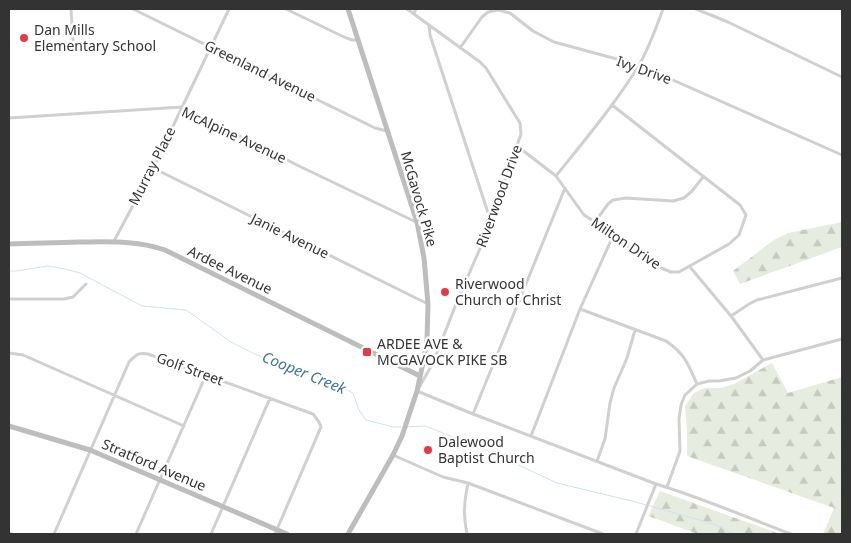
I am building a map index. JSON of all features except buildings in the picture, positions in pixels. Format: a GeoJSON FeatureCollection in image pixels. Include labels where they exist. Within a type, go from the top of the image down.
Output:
{"type":"FeatureCollection","features":[{"type":"Feature","properties":{"kind":"street"},"geometry":{"type":"LineString","coordinates":[[71,9],[73,40]]}},
{"type":"Feature","properties":{"kind":"street","name":"Greenland Avenue"},"geometry":{"type":"LineString","coordinates":[[133,9],[376,128],[388,131]]}},
{"type":"Feature","properties":{"kind":"street","name":"Murray Place"},"geometry":{"type":"LineString","coordinates":[[113,242],[152,168],[228,9]]}},
{"type":"Feature","properties":{"kind":"street"},"geometry":{"type":"LineString","coordinates":[[286,9],[344,37],[358,40]]}},
{"type":"Feature","properties":{"kind":"street","name":"McGavock Pike"},"geometry":{"type":"LineString","coordinates":[[348,9],[417,222],[424,258],[428,304],[424,363],[402,436],[348,534]]}},
{"type":"Feature","properties":{"kind":"street","name":"Riverwood Drive"},"geometry":{"type":"LineString","coordinates":[[408,9],[486,68],[522,128],[522,134],[482,244],[433,363],[417,391]]}},
{"type":"Feature","properties":{"kind":"street"},"geometry":{"type":"LineString","coordinates":[[414,13],[416,9]]}},
{"type":"Feature","properties":{"kind":"street"},"geometry":{"type":"LineString","coordinates":[[556,176],[612,105],[639,65],[653,35],[662,9]]}},
{"type":"Feature","properties":{"kind":"street"},"geometry":{"type":"LineString","coordinates":[[696,9],[728,22],[842,77]]}},
{"type":"Feature","properties":{"kind":"street","name":"Ivy Drive"},"geometry":{"type":"LineString","coordinates":[[460,48],[482,17],[488,12],[498,10],[510,13],[533,31],[554,42],[639,65],[842,155]]}},
{"type":"Feature","properties":{"kind":"street"},"geometry":{"type":"LineString","coordinates":[[429,24],[430,35],[490,220]]}},
{"type":"Feature","properties":{"kind":"street","name":"Milton Drive"},"geometry":{"type":"LineString","coordinates":[[517,146],[556,176],[584,215],[660,267],[671,272],[679,272],[690,267],[729,244],[739,235],[746,215],[740,205],[612,105]]}},
{"type":"Feature","properties":{"kind":"street","name":"McAlpine Avenue"},"geometry":{"type":"LineString","coordinates":[[9,118],[182,107],[417,222]]}},
{"type":"Feature","properties":{"kind":"street","name":"Janie Avenue"},"geometry":{"type":"LineString","coordinates":[[152,168],[428,304]]}},
{"type":"Feature","properties":{"kind":"street"},"geometry":{"type":"LineString","coordinates":[[595,222],[613,200],[626,198],[673,201],[684,198],[703,176]]}},
{"type":"Feature","properties":{"kind":"street"},"geometry":{"type":"LineString","coordinates":[[473,414],[565,188]]}},
{"type":"Feature","properties":{"kind":"street"},"geometry":{"type":"LineString","coordinates":[[531,436],[580,309],[613,236]]}},
{"type":"Feature","properties":{"kind":"street","name":"Ardee Avenue"},"geometry":{"type":"LineString","coordinates":[[9,244],[113,242],[144,244],[165,250],[420,376],[426,376]]}},
{"type":"Feature","properties":{"kind":"street"},"geometry":{"type":"LineString","coordinates":[[690,267],[731,316],[763,360]]}},
{"type":"Feature","properties":{"kind":"street"},"geometry":{"type":"LineString","coordinates":[[731,316],[758,300],[842,278]]}},
{"type":"Feature","properties":{"kind":"street"},"geometry":{"type":"LineString","coordinates":[[9,299],[64,299],[73,296],[86,284]]}},
{"type":"Feature","properties":{"kind":"street"},"geometry":{"type":"LineString","coordinates":[[580,309],[666,341],[685,358],[697,384]]}},
{"type":"Feature","properties":{"kind":"street"},"geometry":{"type":"LineString","coordinates":[[597,461],[605,439],[614,388],[628,358],[635,330]]}},
{"type":"Feature","properties":{"kind":"street"},"geometry":{"type":"LineString","coordinates":[[667,487],[680,451],[679,419],[682,405],[685,395],[697,384],[736,378],[750,371],[763,360],[842,339]]}},
{"type":"Feature","properties":{"kind":"street","name":"Golf Street"},"geometry":{"type":"LineString","coordinates":[[54,534],[129,362],[142,352],[317,417],[321,427],[276,532]]}},
{"type":"Feature","properties":{"kind":"street"},"geometry":{"type":"LineString","coordinates":[[9,353],[23,355],[184,426]]}},
{"type":"Feature","properties":{"kind":"street"},"geometry":{"type":"LineString","coordinates":[[424,363],[433,363]]}},
{"type":"Feature","properties":{"kind":"street"},"geometry":{"type":"LineString","coordinates":[[136,534],[206,375]]}},
{"type":"Feature","properties":{"kind":"street"},"geometry":{"type":"LineString","coordinates":[[417,391],[656,484],[791,534]]}},
{"type":"Feature","properties":{"kind":"street"},"geometry":{"type":"LineString","coordinates":[[211,534],[270,398]]}},
{"type":"Feature","properties":{"kind":"street","name":"Stratford Avenue"},"geometry":{"type":"LineString","coordinates":[[9,426],[90,450],[224,506],[276,532],[287,534]]}},
{"type":"Feature","properties":{"kind":"street"},"geometry":{"type":"LineString","coordinates":[[393,455],[443,476],[468,483],[603,534]]}},
{"type":"Feature","properties":{"kind":"street"},"geometry":{"type":"LineString","coordinates":[[467,534],[464,505],[468,483]]}},
{"type":"Feature","properties":{"kind":"street"},"geometry":{"type":"LineString","coordinates":[[636,534],[656,484]]}},
{"type":"Feature","properties":{"kind":"green space"},"geometry":{"type":"Polygon","coordinates":[[[842,222],[842,247],[740,284],[733,271],[774,240],[788,233],[842,222]]]}},
{"type":"Feature","properties":{"kind":"green space"},"geometry":{"type":"Polygon","coordinates":[[[772,363],[788,393],[842,377],[842,534],[823,534],[834,508],[687,456],[685,406],[694,393],[705,388],[721,388],[734,384],[772,363]]]}},
{"type":"Feature","properties":{"kind":"green space"},"geometry":{"type":"Polygon","coordinates":[[[660,491],[780,534],[698,534],[648,516],[660,491]]]}},
{"type":"Feature","properties":{"kind":"waterway","name":"Cooper Creek"},"geometry":{"type":"LineString","coordinates":[[9,271],[48,266],[65,269],[80,273],[142,306],[186,310],[231,342],[257,355],[329,381],[353,393],[359,410],[366,420],[393,427],[402,427]]}},
{"type":"Feature","properties":{"kind":"waterway","name":"Cooper Creek"},"geometry":{"type":"LineString","coordinates":[[406,427],[425,426],[484,449],[557,483],[632,501],[714,524],[733,534]]}},
{"type":"Feature","properties":{"kind":"place","name":"Dan Mills Elementary School"},"geometry":{"type":"Point","coordinates":[24,38]}},
{"type":"Feature","properties":{"kind":"place","name":"Riverwood Church of Christ"},"geometry":{"type":"Point","coordinates":[445,292]}},
{"type":"Feature","properties":{"kind":"place","name":"ARDEE AVE & MCGAVOCK PIKE SB"},"geometry":{"type":"Point","coordinates":[367,352]}},
{"type":"Feature","properties":{"kind":"place","name":"Dalewood Baptist Church"},"geometry":{"type":"Point","coordinates":[428,450]}}]}
